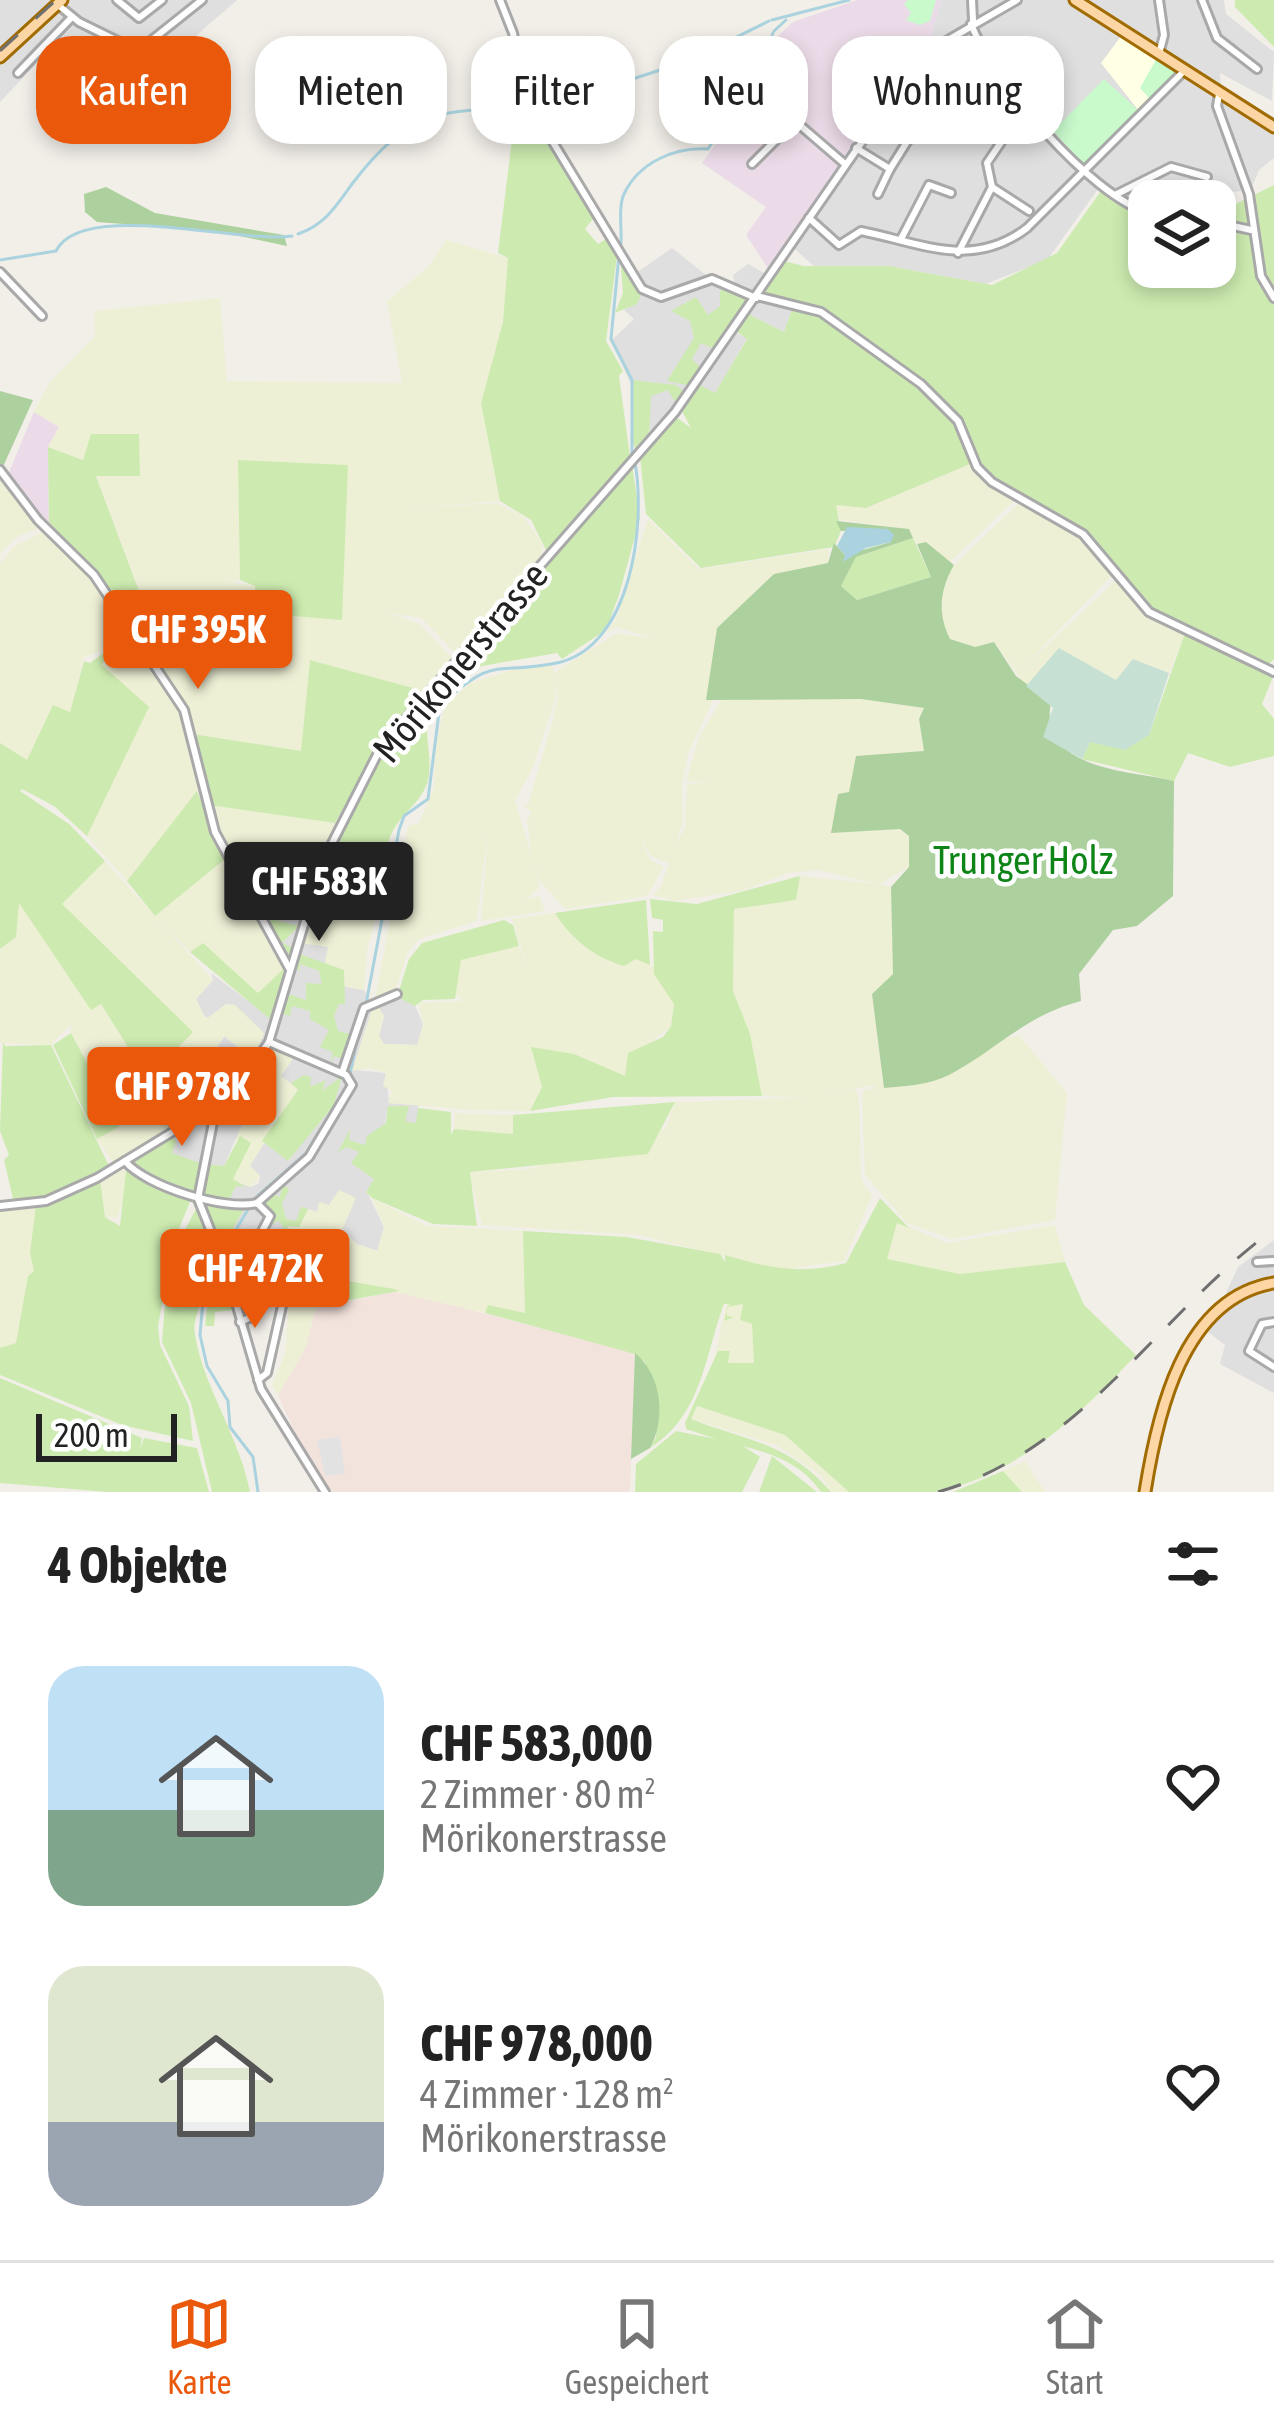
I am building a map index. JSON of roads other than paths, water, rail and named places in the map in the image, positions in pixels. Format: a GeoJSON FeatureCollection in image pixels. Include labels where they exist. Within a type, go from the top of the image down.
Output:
{"type":"FeatureCollection","features":[{"type":"Feature","properties":{"kind":"main road"},"geometry":{"type":"LineString","coordinates":[[1075,0],[1274,127]]}},
{"type":"Feature","properties":{"kind":"main road"},"geometry":{"type":"LineString","coordinates":[[0,56],[59,2]]}},
{"type":"Feature","properties":{"kind":"main road"},"geometry":{"type":"LineString","coordinates":[[1145,1492],[1160,1412],[1181,1364],[1226,1302],[1274,1283]]}},
{"type":"Feature","properties":{"kind":"street"},"geometry":{"type":"LineString","coordinates":[[117,0],[139,18],[162,0]]}},
{"type":"Feature","properties":{"kind":"street"},"geometry":{"type":"LineString","coordinates":[[59,2],[72,17],[138,51],[202,0]]}},
{"type":"Feature","properties":{"kind":"street"},"geometry":{"type":"LineString","coordinates":[[500,0],[525,96],[642,289],[661,297],[712,279],[757,297],[808,305],[949,410],[977,467],[1011,496],[1083,534],[1136,602],[1165,622],[1274,672]]}},
{"type":"Feature","properties":{"kind":"street"},"geometry":{"type":"LineString","coordinates":[[972,0],[972,21],[980,36]]}},
{"type":"Feature","properties":{"kind":"street","name":"Mörikonerstrasse"},"geometry":{"type":"LineString","coordinates":[[0,1206],[52,1199],[218,1104],[244,1078],[268,1042],[322,861],[381,747],[675,412],[926,50],[1017,0]]}},
{"type":"Feature","properties":{"kind":"street"},"geometry":{"type":"LineString","coordinates":[[1159,0],[1164,35],[1159,54]]}},
{"type":"Feature","properties":{"kind":"street"},"geometry":{"type":"LineString","coordinates":[[1202,0],[1216,38],[1257,69]]}},
{"type":"Feature","properties":{"kind":"street"},"geometry":{"type":"LineString","coordinates":[[18,74],[72,17]]}},
{"type":"Feature","properties":{"kind":"street"},"geometry":{"type":"LineString","coordinates":[[809,218],[837,244],[860,231],[958,253],[1014,238],[1184,71]]}},
{"type":"Feature","properties":{"kind":"street"},"geometry":{"type":"LineString","coordinates":[[1219,94],[1217,106],[1249,194],[1261,276],[1274,298]]}},
{"type":"Feature","properties":{"kind":"street"},"geometry":{"type":"LineString","coordinates":[[752,164],[795,121],[845,164]]}},
{"type":"Feature","properties":{"kind":"street"},"geometry":{"type":"LineString","coordinates":[[878,194],[906,144]]}},
{"type":"Feature","properties":{"kind":"street"},"geometry":{"type":"LineString","coordinates":[[958,253],[992,187],[987,163],[1000,144]]}},
{"type":"Feature","properties":{"kind":"street"},"geometry":{"type":"LineString","coordinates":[[1061,144],[1084,170],[1128,202]]}},
{"type":"Feature","properties":{"kind":"street"},"geometry":{"type":"LineString","coordinates":[[856,148],[890,169]]}},
{"type":"Feature","properties":{"kind":"street"},"geometry":{"type":"LineString","coordinates":[[1115,195],[1171,167],[1207,177]]}},
{"type":"Feature","properties":{"kind":"street"},"geometry":{"type":"LineString","coordinates":[[900,241],[928,185],[951,193]]}},
{"type":"Feature","properties":{"kind":"street"},"geometry":{"type":"LineString","coordinates":[[992,187],[1029,211]]}},
{"type":"Feature","properties":{"kind":"street"},"geometry":{"type":"LineString","coordinates":[[1236,227],[1251,230]]}},
{"type":"Feature","properties":{"kind":"street"},"geometry":{"type":"LineString","coordinates":[[0,272],[42,316]]}},
{"type":"Feature","properties":{"kind":"street"},"geometry":{"type":"LineString","coordinates":[[0,470],[38,520],[94,575],[184,710],[215,832],[291,971]]}},
{"type":"Feature","properties":{"kind":"street"},"geometry":{"type":"LineString","coordinates":[[253,1204],[309,1157],[346,1076],[367,1006],[397,994]]}},
{"type":"Feature","properties":{"kind":"street"},"geometry":{"type":"LineString","coordinates":[[268,1042],[346,1076]]}},
{"type":"Feature","properties":{"kind":"street"},"geometry":{"type":"LineString","coordinates":[[218,1104],[198,1199],[258,1380],[325,1492]]}},
{"type":"Feature","properties":{"kind":"street"},"geometry":{"type":"LineString","coordinates":[[125,1160],[135,1172],[198,1199],[253,1204],[270,1216],[262,1236]]}},
{"type":"Feature","properties":{"kind":"street"},"geometry":{"type":"LineString","coordinates":[[1257,1262],[1274,1261]]}},
{"type":"Feature","properties":{"kind":"street"},"geometry":{"type":"LineString","coordinates":[[240,1322],[249,1318],[254,1296]]}},
{"type":"Feature","properties":{"kind":"street"},"geometry":{"type":"LineString","coordinates":[[258,1380],[266,1376],[282,1306]]}},
{"type":"Feature","properties":{"kind":"street"},"geometry":{"type":"LineString","coordinates":[[1274,1322],[1262,1324],[1249,1351],[1274,1367]]}},
{"type":"Feature","properties":{"kind":"water"},"geometry":{"type":"Polygon","coordinates":[[[847,527],[888,529],[894,535],[891,542],[866,548],[843,562],[845,555],[837,546],[847,527]]]}},
{"type":"Feature","properties":{"kind":"waterway"},"geometry":{"type":"LineString","coordinates":[[772,20],[849,0]]}},
{"type":"Feature","properties":{"kind":"waterway"},"geometry":{"type":"LineString","coordinates":[[774,31],[786,20]]}},
{"type":"Feature","properties":{"kind":"waterway"},"geometry":{"type":"LineString","coordinates":[[635,78],[688,61],[769,21]]}},
{"type":"Feature","properties":{"kind":"waterway"},"geometry":{"type":"LineString","coordinates":[[621,244],[621,205],[631,183],[659,159],[708,149],[757,71],[773,33]]}},
{"type":"Feature","properties":{"kind":"waterway"},"geometry":{"type":"LineString","coordinates":[[298,234],[323,220],[372,160],[409,128],[471,110]]}},
{"type":"Feature","properties":{"kind":"waterway"},"geometry":{"type":"LineString","coordinates":[[0,260],[56,251],[71,236],[96,228],[164,227],[292,236]]}},
{"type":"Feature","properties":{"kind":"waterway"},"geometry":{"type":"LineString","coordinates":[[619,255],[611,339],[632,380],[632,454]]}},
{"type":"Feature","properties":{"kind":"waterway"},"geometry":{"type":"LineString","coordinates":[[366,1004],[399,830],[404,816],[428,799],[440,705],[486,672],[557,663],[582,652],[602,633],[618,609],[635,548],[635,463]]}},
{"type":"Feature","properties":{"kind":"waterway"},"geometry":{"type":"LineString","coordinates":[[350,1074],[359,1031]]}},
{"type":"Feature","properties":{"kind":"waterway"},"geometry":{"type":"LineString","coordinates":[[223,1252],[254,1199],[306,1153],[348,1084]]}},
{"type":"Feature","properties":{"kind":"waterway"},"geometry":{"type":"LineString","coordinates":[[219,1260],[204,1290],[200,1335],[207,1366],[228,1401],[230,1427],[253,1457],[258,1492]]}},
{"type":"Feature","properties":{"kind":"railway"},"geometry":{"type":"LineString","coordinates":[[0,51],[56,0]]}},
{"type":"Feature","properties":{"kind":"railway"},"geometry":{"type":"LineString","coordinates":[[938,1492],[990,1472],[1078,1413],[1232,1263],[1274,1229]]}},
{"type":"Feature","properties":{"kind":"park label","name":"Trunger Holz"},"geometry":{"type":"Point","coordinates":[1023,860]}}]}
